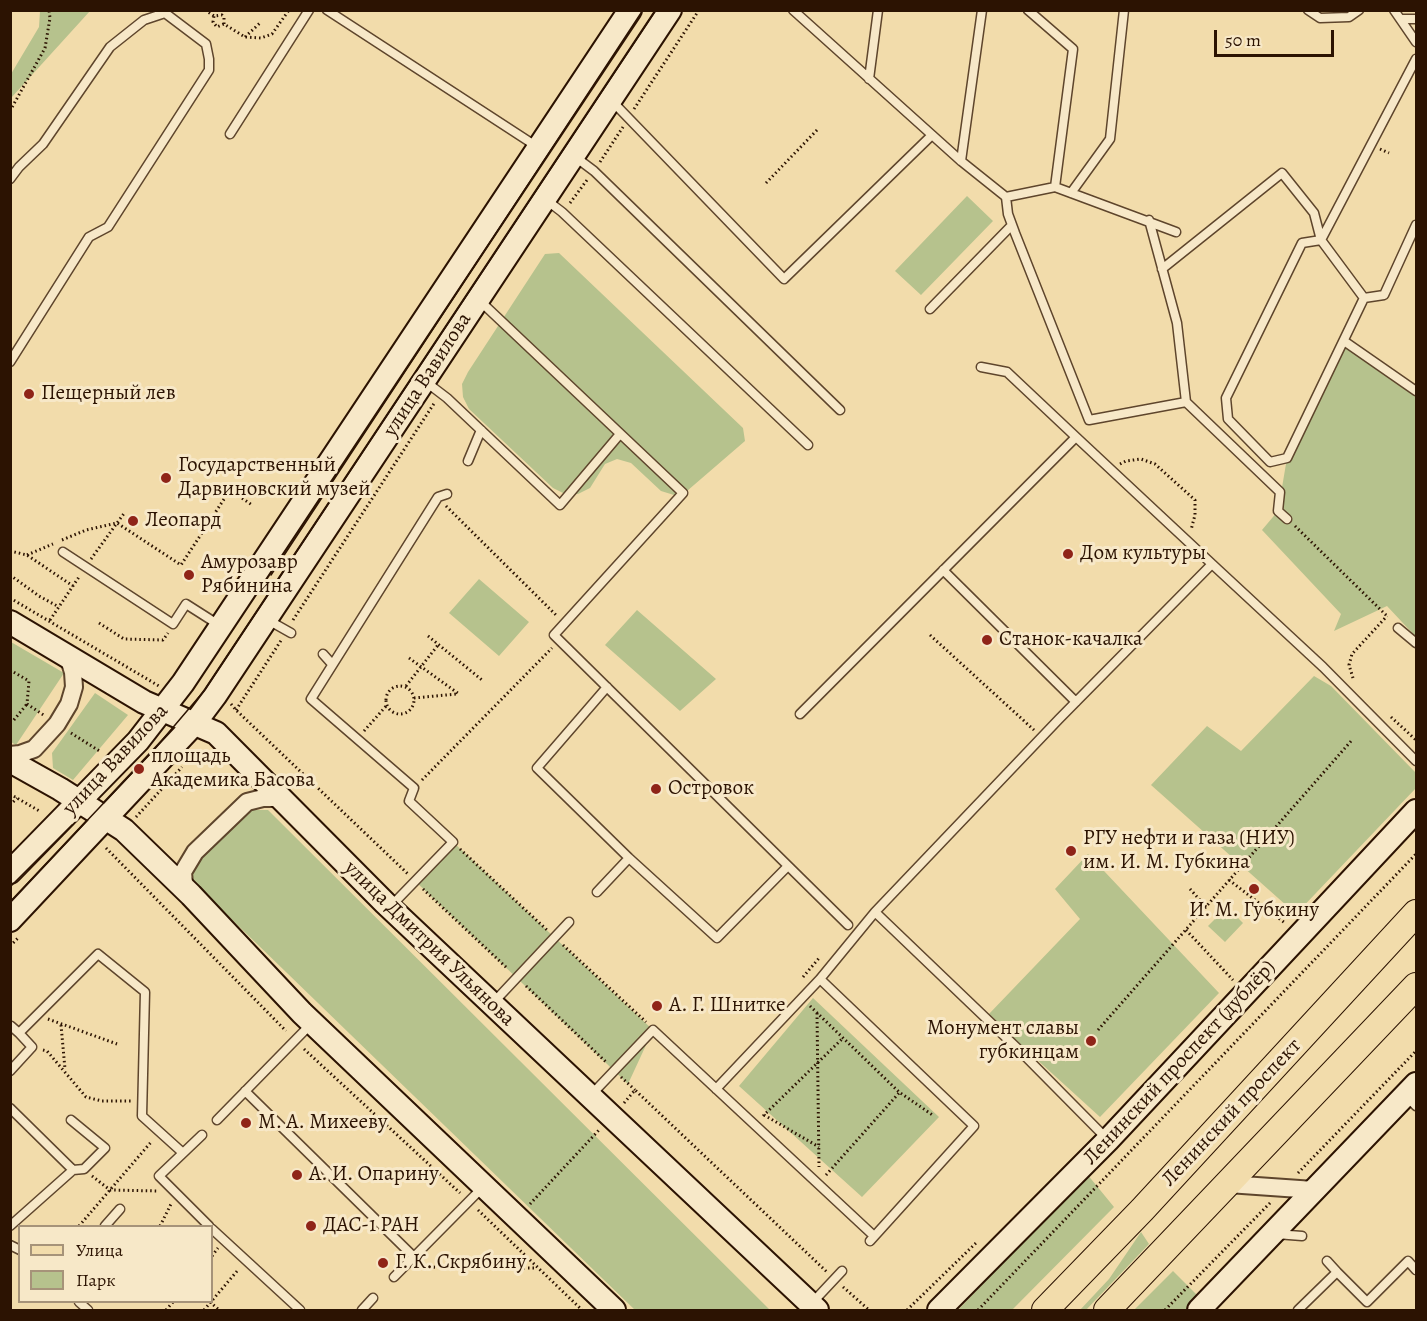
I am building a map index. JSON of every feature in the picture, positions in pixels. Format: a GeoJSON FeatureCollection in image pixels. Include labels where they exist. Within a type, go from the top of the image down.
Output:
{"type":"FeatureCollection","features":[{"type":"Feature","properties":{"kind":"main road","name":"улица Вавилова"},"geometry":{"type":"LineString","coordinates":[[10,872],[138,741],[163,710],[222,626],[630,10]]}},
{"type":"Feature","properties":{"kind":"main road","name":"улица Вавилова"},"geometry":{"type":"LineString","coordinates":[[10,920],[194,724],[229,676],[267,619],[433,387],[478,300],[554,206],[573,156],[670,10]]}},
{"type":"Feature","properties":{"kind":"main road","name":"улица Дмитрия Ульянова"},"geometry":{"type":"LineString","coordinates":[[10,622],[144,702],[216,733],[390,907],[814,1308]]}},
{"type":"Feature","properties":{"kind":"main road"},"geometry":{"type":"LineString","coordinates":[[10,761],[78,800],[124,830],[191,895],[476,1194],[614,1311]]}},
{"type":"Feature","properties":{"kind":"main road","name":"Ленинский проспект (дублёр)"},"geometry":{"type":"LineString","coordinates":[[939,1311],[1108,1140],[1416,811]]}},
{"type":"Feature","properties":{"kind":"main road","name":"Ленинский проспект"},"geometry":{"type":"LineString","coordinates":[[1045,1311],[1142,1210],[1416,913]]}},
{"type":"Feature","properties":{"kind":"main road"},"geometry":{"type":"LineString","coordinates":[[1107,1311],[1416,986]]}},
{"type":"Feature","properties":{"kind":"main road"},"geometry":{"type":"LineString","coordinates":[[1199,1311],[1314,1190],[1413,1096]]}},
{"type":"Feature","properties":{"kind":"street"},"geometry":{"type":"LineString","coordinates":[[10,755],[34,749],[57,724],[69,704],[74,687],[73,672],[68,656]]}},
{"type":"Feature","properties":{"kind":"street"},"geometry":{"type":"LineString","coordinates":[[191,895],[184,884],[183,872],[195,852],[247,802],[263,798],[281,798]]}},
{"type":"Feature","properties":{"kind":"street"},"geometry":{"type":"LineString","coordinates":[[1228,1184],[1314,1190]]}},
{"type":"Feature","properties":{"kind":"lane"},"geometry":{"type":"LineString","coordinates":[[230,134],[309,10]]}},
{"type":"Feature","properties":{"kind":"lane"},"geometry":{"type":"LineString","coordinates":[[327,10],[539,148]]}},
{"type":"Feature","properties":{"kind":"lane"},"geometry":{"type":"LineString","coordinates":[[793,10],[961,161],[1006,197],[1012,225],[1089,420],[1186,402]]}},
{"type":"Feature","properties":{"kind":"lane"},"geometry":{"type":"LineString","coordinates":[[868,79],[878,10]]}},
{"type":"Feature","properties":{"kind":"lane"},"geometry":{"type":"LineString","coordinates":[[961,161],[982,10]]}},
{"type":"Feature","properties":{"kind":"lane"},"geometry":{"type":"LineString","coordinates":[[1028,10],[1073,50],[1055,188]]}},
{"type":"Feature","properties":{"kind":"lane"},"geometry":{"type":"LineString","coordinates":[[1071,193],[1110,139],[1124,10]]}},
{"type":"Feature","properties":{"kind":"lane"},"geometry":{"type":"LineString","coordinates":[[1308,10],[1320,18],[1349,17],[1359,10]]}},
{"type":"Feature","properties":{"kind":"lane"},"geometry":{"type":"LineString","coordinates":[[1394,10],[1416,42]]}},
{"type":"Feature","properties":{"kind":"lane"},"geometry":{"type":"LineString","coordinates":[[10,179],[43,144],[110,47],[144,20],[165,14],[206,44],[209,59],[208,70],[108,227],[89,237],[10,362]]}},
{"type":"Feature","properties":{"kind":"lane"},"geometry":{"type":"LineString","coordinates":[[1401,19],[1416,19]]}},
{"type":"Feature","properties":{"kind":"lane"},"geometry":{"type":"LineString","coordinates":[[1321,240],[1416,59]]}},
{"type":"Feature","properties":{"kind":"lane"},"geometry":{"type":"LineString","coordinates":[[611,100],[784,279],[933,135]]}},
{"type":"Feature","properties":{"kind":"lane"},"geometry":{"type":"LineString","coordinates":[[573,156],[594,171],[840,410]]}},
{"type":"Feature","properties":{"kind":"lane"},"geometry":{"type":"LineString","coordinates":[[1162,269],[1282,173],[1314,213],[1321,240],[1364,298]]}},
{"type":"Feature","properties":{"kind":"lane"},"geometry":{"type":"LineString","coordinates":[[1006,197],[1055,188],[1149,220],[1176,232]]}},
{"type":"Feature","properties":{"kind":"lane"},"geometry":{"type":"LineString","coordinates":[[554,206],[808,445]]}},
{"type":"Feature","properties":{"kind":"lane"},"geometry":{"type":"LineString","coordinates":[[1149,220],[1177,322],[1186,402],[1280,492],[1278,511],[1287,519]]}},
{"type":"Feature","properties":{"kind":"lane"},"geometry":{"type":"LineString","coordinates":[[930,309],[1012,225]]}},
{"type":"Feature","properties":{"kind":"lane"},"geometry":{"type":"LineString","coordinates":[[1364,298],[1384,295],[1416,225]]}},
{"type":"Feature","properties":{"kind":"lane"},"geometry":{"type":"LineString","coordinates":[[1321,240],[1302,243],[1226,398],[1228,419],[1270,462],[1287,458],[1364,298]]}},
{"type":"Feature","properties":{"kind":"lane"},"geometry":{"type":"LineString","coordinates":[[478,300],[683,493],[554,635],[848,925]]}},
{"type":"Feature","properties":{"kind":"lane"},"geometry":{"type":"LineString","coordinates":[[1344,341],[1416,391]]}},
{"type":"Feature","properties":{"kind":"lane"},"geometry":{"type":"LineString","coordinates":[[981,367],[1008,372],[1323,667],[1416,761]]}},
{"type":"Feature","properties":{"kind":"lane"},"geometry":{"type":"LineString","coordinates":[[433,387],[560,505],[620,434]]}},
{"type":"Feature","properties":{"kind":"lane"},"geometry":{"type":"LineString","coordinates":[[468,461],[481,430]]}},
{"type":"Feature","properties":{"kind":"lane"},"geometry":{"type":"LineString","coordinates":[[800,714],[1076,437]]}},
{"type":"Feature","properties":{"kind":"lane"},"geometry":{"type":"LineString","coordinates":[[390,907],[453,842],[409,801],[414,788],[311,699],[442,496]]}},
{"type":"Feature","properties":{"kind":"lane"},"geometry":{"type":"LineString","coordinates":[[63,552],[173,624],[186,604],[222,626]]}},
{"type":"Feature","properties":{"kind":"lane"},"geometry":{"type":"LineString","coordinates":[[716,1089],[820,979],[875,912],[1212,564]]}},
{"type":"Feature","properties":{"kind":"lane"},"geometry":{"type":"LineString","coordinates":[[943,570],[1076,702]]}},
{"type":"Feature","properties":{"kind":"lane"},"geometry":{"type":"LineString","coordinates":[[267,619],[289,632]]}},
{"type":"Feature","properties":{"kind":"lane"},"geometry":{"type":"LineString","coordinates":[[1398,628],[1416,643]]}},
{"type":"Feature","properties":{"kind":"lane"},"geometry":{"type":"LineString","coordinates":[[322,654],[332,664]]}},
{"type":"Feature","properties":{"kind":"lane"},"geometry":{"type":"LineString","coordinates":[[607,687],[537,768],[629,858],[717,938],[788,866]]}},
{"type":"Feature","properties":{"kind":"lane"},"geometry":{"type":"LineString","coordinates":[[597,892],[629,858]]}},
{"type":"Feature","properties":{"kind":"lane"},"geometry":{"type":"LineString","coordinates":[[875,912],[1025,1056],[1108,1140]]}},
{"type":"Feature","properties":{"kind":"lane"},"geometry":{"type":"LineString","coordinates":[[492,1004],[568,922]]}},
{"type":"Feature","properties":{"kind":"lane"},"geometry":{"type":"LineString","coordinates":[[19,1034],[98,954],[145,992],[142,1116],[183,1153]]}},
{"type":"Feature","properties":{"kind":"lane"},"geometry":{"type":"LineString","coordinates":[[589,1097],[653,1030],[819,1184],[872,1238],[974,1126],[820,979]]}},
{"type":"Feature","properties":{"kind":"lane"},"geometry":{"type":"LineString","coordinates":[[216,1120],[312,1023]]}},
{"type":"Feature","properties":{"kind":"lane"},"geometry":{"type":"LineString","coordinates":[[10,1071],[33,1047],[11,1026]]}},
{"type":"Feature","properties":{"kind":"lane"},"geometry":{"type":"LineString","coordinates":[[245,1091],[414,1257]]}},
{"type":"Feature","properties":{"kind":"lane"},"geometry":{"type":"LineString","coordinates":[[10,1108],[73,1170]]}},
{"type":"Feature","properties":{"kind":"lane"},"geometry":{"type":"LineString","coordinates":[[10,1226],[73,1170],[84,1169],[105,1148],[71,1120]]}},
{"type":"Feature","properties":{"kind":"lane"},"geometry":{"type":"LineString","coordinates":[[202,1135],[159,1176],[207,1225]]}},
{"type":"Feature","properties":{"kind":"lane"},"geometry":{"type":"LineString","coordinates":[[394,1277],[476,1194]]}},
{"type":"Feature","properties":{"kind":"lane"},"geometry":{"type":"LineString","coordinates":[[107,1225],[120,1209]]}},
{"type":"Feature","properties":{"kind":"lane"},"geometry":{"type":"LineString","coordinates":[[213,1231],[300,1311]]}},
{"type":"Feature","properties":{"kind":"lane"},"geometry":{"type":"LineString","coordinates":[[1272,1233],[1302,1236]]}},
{"type":"Feature","properties":{"kind":"lane"},"geometry":{"type":"LineString","coordinates":[[1327,1261],[1367,1302],[1408,1261],[1416,1270]]}},
{"type":"Feature","properties":{"kind":"lane"},"geometry":{"type":"LineString","coordinates":[[814,1308],[842,1271]]}},
{"type":"Feature","properties":{"kind":"lane"},"geometry":{"type":"LineString","coordinates":[[1298,1311],[1337,1272]]}},
{"type":"Feature","properties":{"kind":"lane"},"geometry":{"type":"LineString","coordinates":[[362,1311],[373,1298]]}},
{"type":"Feature","properties":{"kind":"path"},"geometry":{"type":"LineString","coordinates":[[10,111],[45,48],[50,18],[49,10]]}},
{"type":"Feature","properties":{"kind":"path"},"geometry":{"type":"LineString","coordinates":[[205,10],[214,16],[222,15],[225,20],[224,24]]}},
{"type":"Feature","properties":{"kind":"path"},"geometry":{"type":"LineString","coordinates":[[224,24],[245,37],[261,38],[272,34],[289,10]]}},
{"type":"Feature","properties":{"kind":"path"},"geometry":{"type":"LineString","coordinates":[[554,206],[594,171],[699,10]]}},
{"type":"Feature","properties":{"kind":"path"},"geometry":{"type":"LineString","coordinates":[[214,16],[215,26],[221,27],[224,24]]}},
{"type":"Feature","properties":{"kind":"path"},"geometry":{"type":"LineString","coordinates":[[245,37],[260,23]]}},
{"type":"Feature","properties":{"kind":"path"},"geometry":{"type":"LineString","coordinates":[[766,183],[818,129]]}},
{"type":"Feature","properties":{"kind":"path"},"geometry":{"type":"LineString","coordinates":[[1380,149],[1389,153]]}},
{"type":"Feature","properties":{"kind":"path"},"geometry":{"type":"LineString","coordinates":[[433,387],[289,632],[236,710],[635,1090]]}},
{"type":"Feature","properties":{"kind":"path"},"geometry":{"type":"LineString","coordinates":[[1111,469],[1126,461],[1142,459],[1155,464],[1195,500],[1196,515],[1187,540]]}},
{"type":"Feature","properties":{"kind":"path"},"geometry":{"type":"LineString","coordinates":[[27,555],[86,530],[117,524],[181,565],[230,490],[252,505]]}},
{"type":"Feature","properties":{"kind":"path"},"geometry":{"type":"LineString","coordinates":[[442,496],[564,623]]}},
{"type":"Feature","properties":{"kind":"path"},"geometry":{"type":"LineString","coordinates":[[110,533],[125,512]]}},
{"type":"Feature","properties":{"kind":"path"},"geometry":{"type":"LineString","coordinates":[[1287,519],[1398,628]]}},
{"type":"Feature","properties":{"kind":"path"},"geometry":{"type":"LineString","coordinates":[[10,551],[27,555],[73,586]]}},
{"type":"Feature","properties":{"kind":"path"},"geometry":{"type":"LineString","coordinates":[[10,575],[59,607]]}},
{"type":"Feature","properties":{"kind":"path"},"geometry":{"type":"LineString","coordinates":[[10,598],[160,687]]}},
{"type":"Feature","properties":{"kind":"path"},"geometry":{"type":"LineString","coordinates":[[1356,685],[1349,665],[1352,654],[1387,616]]}},
{"type":"Feature","properties":{"kind":"path"},"geometry":{"type":"LineString","coordinates":[[99,623],[124,639],[163,640]]}},
{"type":"Feature","properties":{"kind":"path"},"geometry":{"type":"LineString","coordinates":[[930,635],[1042,738]]}},
{"type":"Feature","properties":{"kind":"path"},"geometry":{"type":"LineString","coordinates":[[428,636],[482,680]]}},
{"type":"Feature","properties":{"kind":"path"},"geometry":{"type":"LineString","coordinates":[[414,788],[560,641]]}},
{"type":"Feature","properties":{"kind":"path"},"geometry":{"type":"LineString","coordinates":[[406,686],[414,698],[412,707],[405,713],[392,712],[387,705],[386,696],[392,688],[406,686],[438,645]]}},
{"type":"Feature","properties":{"kind":"path"},"geometry":{"type":"LineString","coordinates":[[409,658],[459,694],[414,698]]}},
{"type":"Feature","properties":{"kind":"path"},"geometry":{"type":"LineString","coordinates":[[10,720],[14,722],[27,704]]}},
{"type":"Feature","properties":{"kind":"path"},"geometry":{"type":"LineString","coordinates":[[358,740],[387,705]]}},
{"type":"Feature","properties":{"kind":"path"},"geometry":{"type":"LineString","coordinates":[[1098,1030],[1352,740]]}},
{"type":"Feature","properties":{"kind":"path"},"geometry":{"type":"LineString","coordinates":[[135,818],[187,762]]}},
{"type":"Feature","properties":{"kind":"path"},"geometry":{"type":"LineString","coordinates":[[10,794],[47,817]]}},
{"type":"Feature","properties":{"kind":"path"},"geometry":{"type":"LineString","coordinates":[[10,805],[17,798]]}},
{"type":"Feature","properties":{"kind":"path"},"geometry":{"type":"LineString","coordinates":[[106,848],[295,1040],[476,1194],[538,1269],[582,1311]]}},
{"type":"Feature","properties":{"kind":"path"},"geometry":{"type":"LineString","coordinates":[[978,1311],[1416,854]]}},
{"type":"Feature","properties":{"kind":"path"},"geometry":{"type":"LineString","coordinates":[[1229,880],[1291,928]]}},
{"type":"Feature","properties":{"kind":"path"},"geometry":{"type":"LineString","coordinates":[[1190,889],[1206,907]]}},
{"type":"Feature","properties":{"kind":"path"},"geometry":{"type":"LineString","coordinates":[[1186,929],[1237,983]]}},
{"type":"Feature","properties":{"kind":"path"},"geometry":{"type":"LineString","coordinates":[[802,999],[899,1092],[934,1116]]}},
{"type":"Feature","properties":{"kind":"path"},"geometry":{"type":"LineString","coordinates":[[817,1013],[819,1184]]}},
{"type":"Feature","properties":{"kind":"path"},"geometry":{"type":"LineString","coordinates":[[38,1015],[117,1044]]}},
{"type":"Feature","properties":{"kind":"path"},"geometry":{"type":"LineString","coordinates":[[61,1024],[65,1071]]}},
{"type":"Feature","properties":{"kind":"path"},"geometry":{"type":"LineString","coordinates":[[754,1124],[843,1038]]}},
{"type":"Feature","properties":{"kind":"path"},"geometry":{"type":"LineString","coordinates":[[33,1047],[47,1051],[86,1097],[102,1101],[142,1100]]}},
{"type":"Feature","properties":{"kind":"path"},"geometry":{"type":"LineString","coordinates":[[819,1184],[899,1092]]}},
{"type":"Feature","properties":{"kind":"path"},"geometry":{"type":"LineString","coordinates":[[764,1115],[819,1147]]}},
{"type":"Feature","properties":{"kind":"path"},"geometry":{"type":"LineString","coordinates":[[81,1225],[159,1132]]}},
{"type":"Feature","properties":{"kind":"path"},"geometry":{"type":"LineString","coordinates":[[84,1169],[110,1190],[174,1193],[161,1225]]}},
{"type":"Feature","properties":{"kind":"path"},"geometry":{"type":"LineString","coordinates":[[213,1299],[245,1262]]}},
{"type":"Feature","properties":{"kind":"path"},"geometry":{"type":"LineString","coordinates":[[405,1266],[538,1269]]}},
{"type":"Feature","properties":{"kind":"green space"},"geometry":{"type":"Polygon","coordinates":[[[40,11],[90,11],[11,98],[11,74],[39,27],[40,11]]]}},
{"type":"Feature","properties":{"kind":"green space"},"geometry":{"type":"Polygon","coordinates":[[[967,196],[993,221],[921,295],[895,271],[967,196]]]}},
{"type":"Feature","properties":{"kind":"green space"},"geometry":{"type":"Polygon","coordinates":[[[559,253],[743,428],[745,441],[687,491],[674,495],[661,491],[631,463],[617,459],[605,464],[590,488],[578,494],[565,494],[553,488],[469,409],[463,397],[462,384],[468,372],[545,254],[559,253]]]}},
{"type":"Feature","properties":{"kind":"green space"},"geometry":{"type":"Polygon","coordinates":[[[1344,341],[1416,391],[1416,637],[1387,606],[1334,631],[1341,614],[1262,530],[1278,511],[1287,458],[1344,341]]]}},
{"type":"Feature","properties":{"kind":"green space"},"geometry":{"type":"Polygon","coordinates":[[[479,579],[529,622],[499,656],[449,613],[479,579]]]}},
{"type":"Feature","properties":{"kind":"green space"},"geometry":{"type":"Polygon","coordinates":[[[637,610],[716,679],[680,711],[605,645],[637,610]]]}},
{"type":"Feature","properties":{"kind":"green space"},"geometry":{"type":"Polygon","coordinates":[[[11,642],[64,673],[16,745],[11,742],[11,642]]]}},
{"type":"Feature","properties":{"kind":"green space"},"geometry":{"type":"Polygon","coordinates":[[[1314,676],[1331,686],[1416,773],[1416,788],[1296,914],[1151,785],[1207,726],[1241,751],[1314,676]]]}},
{"type":"Feature","properties":{"kind":"green space"},"geometry":{"type":"Polygon","coordinates":[[[95,693],[128,715],[73,780],[53,768],[52,753],[95,693]]]}},
{"type":"Feature","properties":{"kind":"green space"},"geometry":{"type":"Polygon","coordinates":[[[250,810],[268,810],[770,1310],[635,1310],[192,881],[195,864],[250,810]]]}},
{"type":"Feature","properties":{"kind":"green space"},"geometry":{"type":"Polygon","coordinates":[[[453,842],[653,1030],[628,1084],[415,881],[453,842]]]}},
{"type":"Feature","properties":{"kind":"green space"},"geometry":{"type":"Polygon","coordinates":[[[1088,854],[1219,993],[1100,1117],[988,1015],[1080,919],[1055,889],[1088,854]]]}},
{"type":"Feature","properties":{"kind":"green space"},"geometry":{"type":"Polygon","coordinates":[[[1227,907],[1243,923],[1225,942],[1208,926],[1227,907]]]}},
{"type":"Feature","properties":{"kind":"green space"},"geometry":{"type":"Polygon","coordinates":[[[813,998],[939,1117],[862,1197],[739,1086],[813,998]]]}},
{"type":"Feature","properties":{"kind":"green space"},"geometry":{"type":"Polygon","coordinates":[[[1087,1174],[1114,1207],[1012,1310],[958,1310],[1087,1174]]]}},
{"type":"Feature","properties":{"kind":"green space"},"geometry":{"type":"Polygon","coordinates":[[[1141,1232],[1149,1244],[1086,1310],[1080,1310],[1109,1279],[1141,1232]]]}},
{"type":"Feature","properties":{"kind":"green space"},"geometry":{"type":"Polygon","coordinates":[[[1173,1271],[1200,1298],[1188,1310],[1134,1310],[1173,1271]]]}},
{"type":"Feature","properties":{"kind":"tram line"},"geometry":{"type":"LineString","coordinates":[[271,575],[643,10]]}},
{"type":"Feature","properties":{"kind":"tram line"},"geometry":{"type":"LineString","coordinates":[[10,902],[152,752],[204,691],[656,10]]}},
{"type":"Feature","properties":{"kind":"tram line"},"geometry":{"type":"LineString","coordinates":[[10,887],[72,825]]}},
{"type":"Feature","properties":{"kind":"place","name":"Пещерный лев"},"geometry":{"type":"Point","coordinates":[29,394]}},
{"type":"Feature","properties":{"kind":"place","name":"Государственный Дарвиновский музей"},"geometry":{"type":"Point","coordinates":[166,478]}},
{"type":"Feature","properties":{"kind":"place","name":"Леопард"},"geometry":{"type":"Point","coordinates":[133,521]}},
{"type":"Feature","properties":{"kind":"place","name":"Дом культуры"},"geometry":{"type":"Point","coordinates":[1068,554]}},
{"type":"Feature","properties":{"kind":"place","name":"Амурозавр Рябинина"},"geometry":{"type":"Point","coordinates":[189,575]}},
{"type":"Feature","properties":{"kind":"place","name":"Cтанок-качалка"},"geometry":{"type":"Point","coordinates":[987,640]}},
{"type":"Feature","properties":{"kind":"place","name":"площадь Академика Басова"},"geometry":{"type":"Point","coordinates":[139,769]}},
{"type":"Feature","properties":{"kind":"place","name":"Островок"},"geometry":{"type":"Point","coordinates":[656,789]}},
{"type":"Feature","properties":{"kind":"place","name":"РГУ нефти и газа (НИУ) им. И. М. Губкина"},"geometry":{"type":"Point","coordinates":[1071,851]}},
{"type":"Feature","properties":{"kind":"place","name":"И. М. Губкину"},"geometry":{"type":"Point","coordinates":[1254,889]}},
{"type":"Feature","properties":{"kind":"place","name":"А. Г. Шнитке"},"geometry":{"type":"Point","coordinates":[657,1006]}},
{"type":"Feature","properties":{"kind":"place","name":"Монумент славы губкинцам"},"geometry":{"type":"Point","coordinates":[1091,1041]}},
{"type":"Feature","properties":{"kind":"place","name":"М. А. Михееву"},"geometry":{"type":"Point","coordinates":[246,1123]}},
{"type":"Feature","properties":{"kind":"place","name":"А. И. Опарину"},"geometry":{"type":"Point","coordinates":[297,1175]}},
{"type":"Feature","properties":{"kind":"place","name":"ДАС-1 РАН"},"geometry":{"type":"Point","coordinates":[311,1226]}},
{"type":"Feature","properties":{"kind":"place","name":"Г. К. Скрябину"},"geometry":{"type":"Point","coordinates":[383,1263]}}]}
